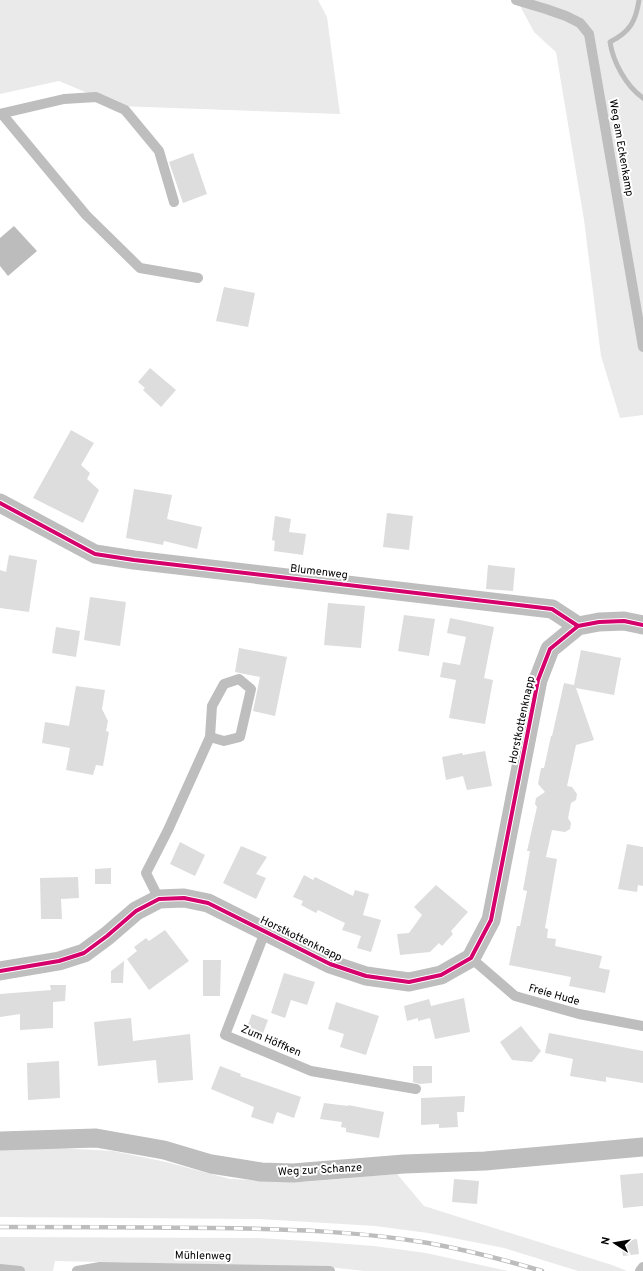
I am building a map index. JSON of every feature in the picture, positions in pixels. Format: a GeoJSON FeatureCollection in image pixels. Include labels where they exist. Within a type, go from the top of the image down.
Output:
{"type":"FeatureCollection","features":[{"type":"Feature","properties":{"kind":"street","name":"Blumenweg"},"geometry":{"type":"LineString","coordinates":[[0,503],[95,554],[134,560],[552,609],[578,626]]}},
{"type":"Feature","properties":{"kind":"street"},"geometry":{"type":"LineString","coordinates":[[578,626],[599,622],[624,621],[643,625]]}},
{"type":"Feature","properties":{"kind":"street","name":"Horstkottenknapp"},"geometry":{"type":"LineString","coordinates":[[0,971],[58,961],[84,953],[136,911],[159,899],[184,898],[208,903],[330,964],[366,976],[409,982],[441,975],[471,958],[492,920],[538,680],[550,649],[578,626]]}},
{"type":"Feature","properties":{"kind":"street","name":"Weg zur Schanze"},"geometry":{"type":"LineString","coordinates":[[0,1141],[96,1138],[164,1150],[211,1164],[261,1172],[293,1173],[404,1164],[485,1161],[643,1147]]}},
{"type":"Feature","properties":{"kind":"lane","name":"Weg am Eckenkamp"},"geometry":{"type":"LineString","coordinates":[[516,0],[566,16],[580,23],[589,34],[643,347]]}},
{"type":"Feature","properties":{"kind":"lane"},"geometry":{"type":"LineString","coordinates":[[174,202],[159,151],[125,110],[96,97],[64,99],[1,114],[86,215],[140,268],[198,278]]}},
{"type":"Feature","properties":{"kind":"lane"},"geometry":{"type":"LineString","coordinates":[[159,899],[146,872],[168,830],[210,738],[212,706],[224,684],[239,679],[251,689],[240,737],[224,741],[210,738]]}},
{"type":"Feature","properties":{"kind":"lane","name":"Zum Höffken"},"geometry":{"type":"LineString","coordinates":[[265,932],[225,1034],[311,1071],[416,1089]]}},
{"type":"Feature","properties":{"kind":"lane","name":"Freie Hude"},"geometry":{"type":"LineString","coordinates":[[471,958],[516,996],[579,1014],[643,1026]]}},
{"type":"Feature","properties":{"kind":"lane","name":"Mühlenweg"},"geometry":{"type":"LineString","coordinates":[[77,1271],[100,1267],[330,1271]]}},
{"type":"Feature","properties":{"kind":"lane"},"geometry":{"type":"LineString","coordinates":[[640,1271],[643,1267]]}},
{"type":"Feature","properties":{"kind":"lane"},"geometry":{"type":"LineString","coordinates":[[0,1269],[20,1271]]}},
{"type":"Feature","properties":{"kind":"shaded area"},"geometry":{"type":"Polygon","coordinates":[[[0,0],[318,0],[327,17],[340,114],[118,106],[59,81],[0,94],[0,0]]]}},
{"type":"Feature","properties":{"kind":"shaded area"},"geometry":{"type":"Polygon","coordinates":[[[517,0],[643,0],[643,415],[620,418],[601,356],[584,220],[556,52],[534,32],[517,0]]]}},
{"type":"Feature","properties":{"kind":"shaded area"},"geometry":{"type":"Polygon","coordinates":[[[14,226],[37,251],[8,276],[0,266],[0,238],[14,226]]]}},
{"type":"Feature","properties":{"kind":"shaded area"},"geometry":{"type":"Polygon","coordinates":[[[58,1148],[113,1151],[166,1162],[230,1179],[304,1182],[397,1174],[424,1206],[627,1271],[578,1271],[504,1248],[428,1233],[375,1226],[259,1219],[0,1217],[0,1150],[58,1148]]]}},
{"type":"Feature","properties":{"kind":"shaded area"},"geometry":{"type":"Polygon","coordinates":[[[0,1237],[259,1238],[322,1242],[374,1246],[426,1253],[508,1271],[365,1271],[328,1267],[55,1261],[53,1271],[0,1271],[0,1237]]]}},
{"type":"Feature","properties":{"kind":"building"},"geometry":{"type":"Polygon","coordinates":[[[193,153],[207,194],[183,203],[169,162],[193,153]]]}},
{"type":"Feature","properties":{"kind":"building"},"geometry":{"type":"Polygon","coordinates":[[[224,287],[255,293],[248,327],[216,321],[224,287]]]}},
{"type":"Feature","properties":{"kind":"building"},"geometry":{"type":"Polygon","coordinates":[[[150,368],[176,390],[161,407],[143,390],[145,388],[138,382],[150,368]]]}},
{"type":"Feature","properties":{"kind":"building"},"geometry":{"type":"Polygon","coordinates":[[[71,430],[94,443],[81,465],[90,473],[87,479],[99,490],[83,523],[33,498],[71,430]]]}},
{"type":"Feature","properties":{"kind":"building"},"geometry":{"type":"Polygon","coordinates":[[[134,489],[172,495],[167,519],[202,527],[197,549],[164,541],[163,545],[126,538],[134,489]]]}},
{"type":"Feature","properties":{"kind":"building"},"geometry":{"type":"Polygon","coordinates":[[[387,513],[413,516],[409,550],[383,547],[387,513]]]}},
{"type":"Feature","properties":{"kind":"building"},"geometry":{"type":"Polygon","coordinates":[[[275,516],[291,519],[289,532],[306,534],[303,555],[274,551],[275,541],[272,540],[275,516]]]}},
{"type":"Feature","properties":{"kind":"building"},"geometry":{"type":"Polygon","coordinates":[[[9,555],[37,560],[29,612],[0,608],[0,570],[6,572],[9,555]]]}},
{"type":"Feature","properties":{"kind":"building"},"geometry":{"type":"Polygon","coordinates":[[[488,565],[515,568],[513,591],[486,589],[488,565]]]}},
{"type":"Feature","properties":{"kind":"building"},"geometry":{"type":"Polygon","coordinates":[[[90,597],[126,602],[120,646],[84,640],[90,597]]]}},
{"type":"Feature","properties":{"kind":"building"},"geometry":{"type":"Polygon","coordinates":[[[328,603],[365,606],[361,648],[324,645],[328,603]]]}},
{"type":"Feature","properties":{"kind":"building"},"geometry":{"type":"Polygon","coordinates":[[[404,615],[435,619],[429,656],[398,651],[404,615]]]}},
{"type":"Feature","properties":{"kind":"building"},"geometry":{"type":"Polygon","coordinates":[[[450,618],[494,627],[484,678],[493,680],[485,724],[449,718],[456,680],[440,677],[443,662],[460,665],[466,637],[447,633],[450,618]]]}},
{"type":"Feature","properties":{"kind":"building"},"geometry":{"type":"Polygon","coordinates":[[[56,627],[80,631],[76,657],[52,653],[56,627]]]}},
{"type":"Feature","properties":{"kind":"building"},"geometry":{"type":"Polygon","coordinates":[[[239,648],[287,657],[275,716],[253,711],[260,677],[235,672],[239,648]]]}},
{"type":"Feature","properties":{"kind":"building"},"geometry":{"type":"Polygon","coordinates":[[[581,650],[621,658],[614,695],[576,688],[594,740],[576,745],[567,786],[572,787],[577,794],[576,800],[571,803],[568,818],[571,823],[570,829],[565,832],[552,830],[546,857],[557,859],[545,928],[548,929],[547,938],[556,939],[555,946],[602,956],[599,968],[610,970],[605,993],[569,986],[571,977],[509,965],[517,926],[520,926],[527,891],[523,890],[530,851],[527,851],[537,807],[535,804],[536,798],[545,792],[538,784],[541,768],[544,768],[564,683],[574,685],[581,650]]]}},
{"type":"Feature","properties":{"kind":"building"},"geometry":{"type":"Polygon","coordinates":[[[76,686],[105,690],[102,709],[108,721],[106,731],[109,732],[103,766],[96,765],[93,775],[66,770],[70,748],[42,743],[45,722],[69,726],[76,686]]]}},
{"type":"Feature","properties":{"kind":"building"},"geometry":{"type":"Polygon","coordinates":[[[485,751],[492,786],[467,790],[463,776],[446,780],[442,757],[485,751]]]}},
{"type":"Feature","properties":{"kind":"building"},"geometry":{"type":"Polygon","coordinates":[[[180,842],[205,855],[195,876],[170,864],[180,842]]]}},
{"type":"Feature","properties":{"kind":"building"},"geometry":{"type":"Polygon","coordinates":[[[627,844],[643,847],[643,886],[638,885],[637,892],[618,889],[627,844]]]}},
{"type":"Feature","properties":{"kind":"building"},"geometry":{"type":"Polygon","coordinates":[[[241,846],[267,857],[256,874],[266,878],[256,899],[223,883],[241,846]]]}},
{"type":"Feature","properties":{"kind":"building"},"geometry":{"type":"Polygon","coordinates":[[[111,868],[111,884],[95,884],[95,869],[111,868]]]}},
{"type":"Feature","properties":{"kind":"building"},"geometry":{"type":"Polygon","coordinates":[[[304,875],[313,880],[315,877],[353,896],[355,890],[369,894],[363,915],[381,920],[371,952],[357,948],[361,936],[342,930],[345,923],[318,910],[316,913],[301,905],[303,901],[293,897],[304,875]]]}},
{"type":"Feature","properties":{"kind":"building"},"geometry":{"type":"Polygon","coordinates":[[[78,877],[79,898],[61,899],[62,919],[41,919],[40,878],[78,877]]]}},
{"type":"Feature","properties":{"kind":"building"},"geometry":{"type":"Polygon","coordinates":[[[436,885],[468,912],[451,931],[453,934],[442,946],[439,943],[430,952],[400,955],[397,934],[409,933],[422,915],[414,907],[436,885]]]}},
{"type":"Feature","properties":{"kind":"building"},"geometry":{"type":"Polygon","coordinates":[[[165,930],[189,961],[149,990],[127,959],[137,951],[134,947],[146,938],[149,941],[165,930]]]}},
{"type":"Feature","properties":{"kind":"building"},"geometry":{"type":"Polygon","coordinates":[[[203,960],[221,960],[220,996],[203,996],[203,960]]]}},
{"type":"Feature","properties":{"kind":"building"},"geometry":{"type":"Polygon","coordinates":[[[124,961],[123,983],[111,983],[111,971],[124,961]]]}},
{"type":"Feature","properties":{"kind":"building"},"geometry":{"type":"Polygon","coordinates":[[[284,973],[315,982],[307,1005],[291,1000],[285,1018],[271,1013],[284,973]]]}},
{"type":"Feature","properties":{"kind":"building"},"geometry":{"type":"Polygon","coordinates":[[[50,985],[66,985],[65,1001],[53,1002],[53,1028],[20,1030],[20,1014],[0,1017],[0,994],[51,990],[50,985]]]}},
{"type":"Feature","properties":{"kind":"building"},"geometry":{"type":"Polygon","coordinates":[[[464,998],[470,1032],[435,1039],[430,1018],[418,1021],[418,1018],[407,1021],[404,1006],[429,999],[431,1006],[464,998]]]}},
{"type":"Feature","properties":{"kind":"building"},"geometry":{"type":"Polygon","coordinates":[[[336,1002],[379,1016],[366,1055],[340,1047],[344,1034],[328,1029],[336,1002]]]}},
{"type":"Feature","properties":{"kind":"building"},"geometry":{"type":"Polygon","coordinates":[[[252,1014],[268,1020],[262,1036],[246,1030],[252,1014]]]}},
{"type":"Feature","properties":{"kind":"building"},"geometry":{"type":"Polygon","coordinates":[[[131,1018],[133,1041],[190,1034],[193,1080],[158,1083],[156,1060],[98,1066],[94,1022],[131,1018]]]}},
{"type":"Feature","properties":{"kind":"building"},"geometry":{"type":"Polygon","coordinates":[[[521,1026],[541,1051],[532,1062],[512,1060],[500,1042],[521,1026]]]}},
{"type":"Feature","properties":{"kind":"building"},"geometry":{"type":"Polygon","coordinates":[[[549,1033],[643,1051],[643,1083],[606,1077],[606,1082],[570,1076],[573,1059],[545,1053],[549,1033]]]}},
{"type":"Feature","properties":{"kind":"building"},"geometry":{"type":"Polygon","coordinates":[[[59,1061],[60,1098],[28,1100],[27,1063],[59,1061]]]}},
{"type":"Feature","properties":{"kind":"building"},"geometry":{"type":"Polygon","coordinates":[[[220,1066],[241,1074],[240,1076],[301,1097],[294,1118],[277,1112],[273,1124],[251,1117],[254,1107],[211,1089],[220,1066]]]}},
{"type":"Feature","properties":{"kind":"building"},"geometry":{"type":"Polygon","coordinates":[[[413,1066],[432,1066],[432,1083],[419,1084],[413,1082],[413,1066]]]}},
{"type":"Feature","properties":{"kind":"building"},"geometry":{"type":"Polygon","coordinates":[[[465,1096],[464,1112],[457,1112],[458,1127],[439,1128],[439,1124],[421,1125],[421,1098],[465,1096]]]}},
{"type":"Feature","properties":{"kind":"building"},"geometry":{"type":"Polygon","coordinates":[[[324,1103],[348,1105],[384,1112],[379,1138],[346,1132],[346,1128],[341,1127],[342,1122],[320,1119],[324,1103]]]}},
{"type":"Feature","properties":{"kind":"building"},"geometry":{"type":"Polygon","coordinates":[[[643,1173],[643,1206],[623,1208],[620,1175],[643,1173]]]}},
{"type":"Feature","properties":{"kind":"building"},"geometry":{"type":"Polygon","coordinates":[[[454,1179],[479,1181],[477,1204],[452,1202],[454,1179]]]}},
{"type":"Feature","properties":{"kind":"building"},"geometry":{"type":"Polygon","coordinates":[[[637,1239],[639,1254],[623,1256],[621,1241],[637,1239]]]}},
{"type":"Feature","properties":{"kind":"waterway"},"geometry":{"type":"LineString","coordinates":[[639,0],[636,14],[631,25],[623,34],[610,42],[614,58],[621,73],[631,87],[643,98]]}},
{"type":"Feature","properties":{"kind":"railway"},"geometry":{"type":"LineString","coordinates":[[0,1227],[241,1228],[348,1233],[428,1243],[486,1256],[542,1271]]}},
{"type":"Feature","properties":{"kind":"cycle path"},"geometry":{"type":"LineString","coordinates":[[0,503],[95,554],[134,560],[552,609],[578,626],[599,622],[624,621],[643,625]]}},
{"type":"Feature","properties":{"kind":"cycle path"},"geometry":{"type":"LineString","coordinates":[[0,971],[59,961],[84,953],[107,936],[136,911],[159,899],[184,898],[208,903],[330,964],[366,976],[409,982],[441,975],[471,958],[491,920],[538,680],[550,649],[578,626]]}}]}
